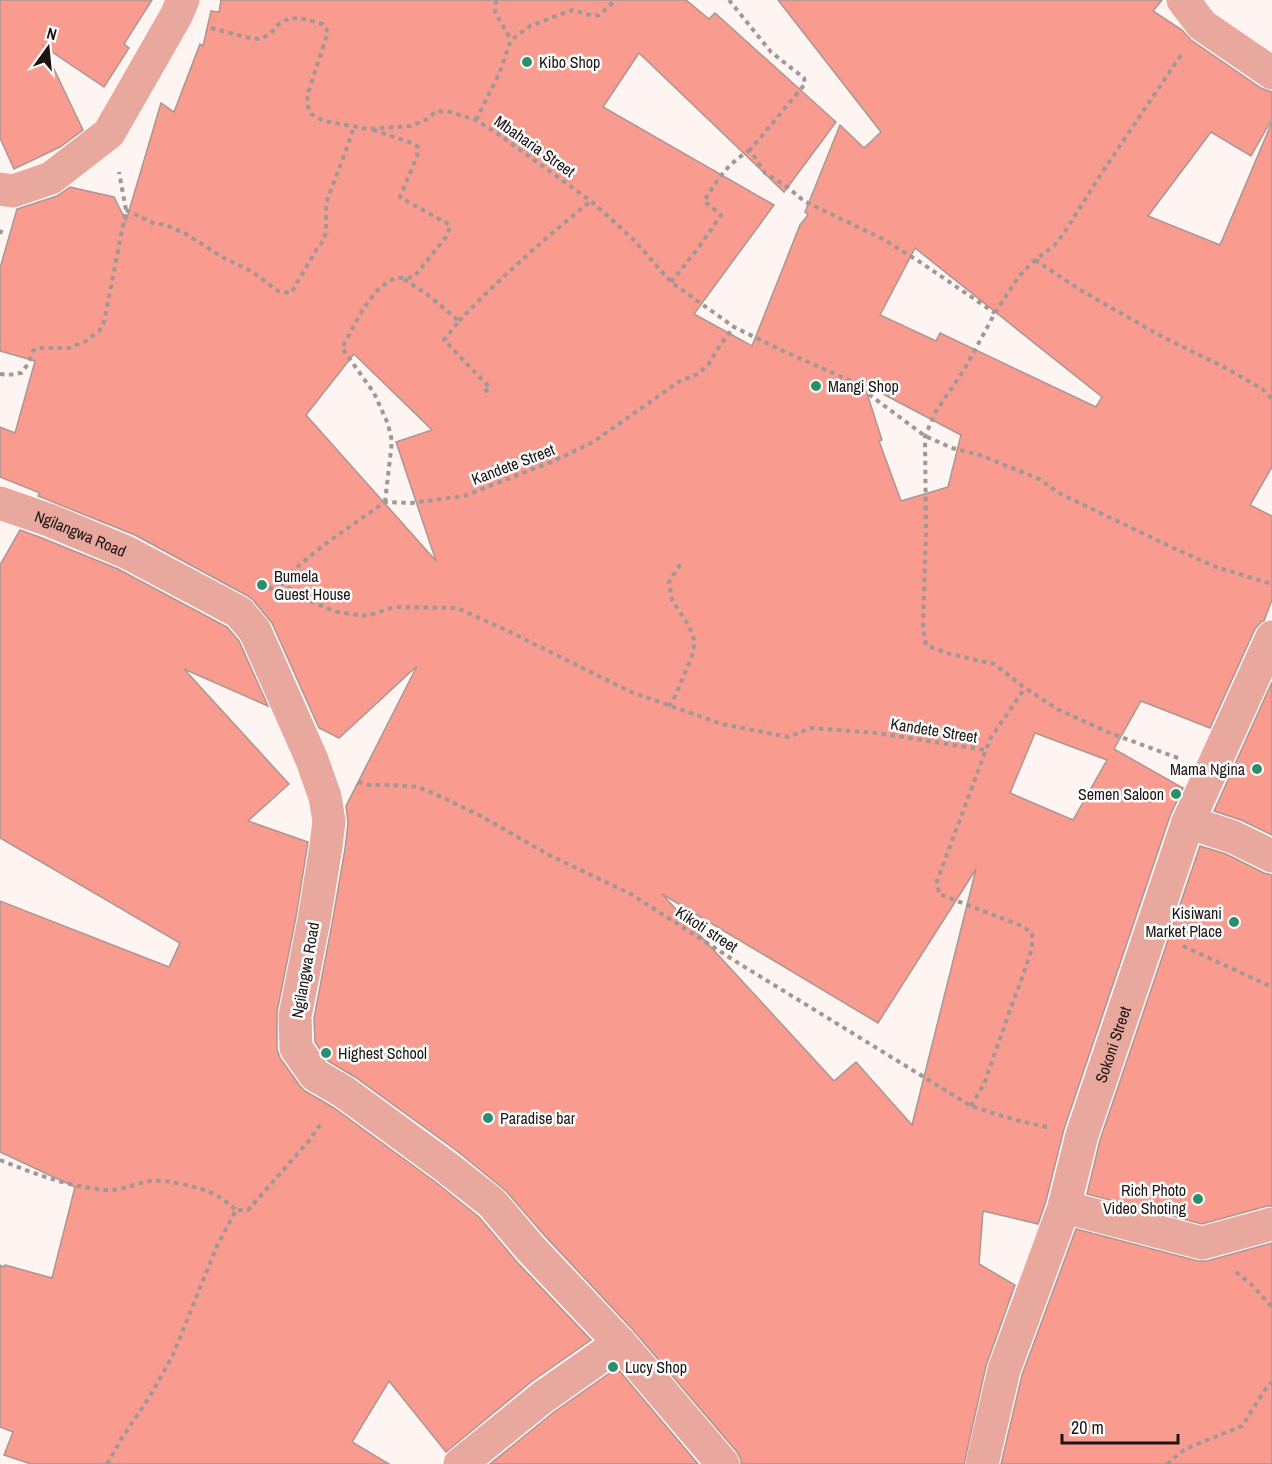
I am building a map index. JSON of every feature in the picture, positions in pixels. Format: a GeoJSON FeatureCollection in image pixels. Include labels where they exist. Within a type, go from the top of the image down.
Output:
{"type":"FeatureCollection","features":[{"type":"Feature","properties":{"kind":"street"},"geometry":{"type":"LineString","coordinates":[[0,189],[13,191],[51,178],[109,133],[180,8]]}},
{"type":"Feature","properties":{"kind":"street"},"geometry":{"type":"LineString","coordinates":[[1193,13],[1272,73]]}},
{"type":"Feature","properties":{"kind":"street","name":"Ngilangwa Road"},"geometry":{"type":"LineString","coordinates":[[0,503],[49,520],[126,552],[239,612],[255,631],[312,759],[325,796],[329,821],[314,921],[295,1016],[296,1048],[315,1075],[344,1092],[492,1203],[531,1249],[620,1343],[723,1464]]}},
{"type":"Feature","properties":{"kind":"street","name":"Sokoni Street"},"geometry":{"type":"LineString","coordinates":[[982,1464],[1004,1370],[1064,1207],[1082,1135],[1188,822],[1272,637]]}},
{"type":"Feature","properties":{"kind":"street"},"geometry":{"type":"LineString","coordinates":[[1188,822],[1233,837],[1272,856]]}},
{"type":"Feature","properties":{"kind":"street"},"geometry":{"type":"LineString","coordinates":[[1064,1207],[1202,1243],[1272,1224]]}},
{"type":"Feature","properties":{"kind":"street"},"geometry":{"type":"LineString","coordinates":[[460,1464],[543,1396],[620,1343]]}},
{"type":"Feature","properties":{"kind":"path"},"geometry":{"type":"LineString","coordinates":[[496,0],[495,12],[511,40]]}},
{"type":"Feature","properties":{"kind":"path"},"geometry":{"type":"LineString","coordinates":[[476,120],[499,74],[511,40],[530,26],[572,10],[593,16],[599,15],[616,0]]}},
{"type":"Feature","properties":{"kind":"path"},"geometry":{"type":"LineString","coordinates":[[671,282],[721,215],[704,201],[723,172],[736,159],[750,150],[805,84],[804,78],[761,42],[729,0]]}},
{"type":"Feature","properties":{"kind":"path","name":"Mbaharia Street"},"geometry":{"type":"LineString","coordinates":[[180,8],[245,38],[260,39],[290,18],[323,24],[328,32],[308,93],[307,104],[311,114],[324,121],[368,129],[411,126],[427,119],[437,111],[450,112],[476,120],[591,201],[634,240],[671,282],[734,327],[851,381],[925,436],[1039,479],[1059,493],[1216,567],[1272,584]]}},
{"type":"Feature","properties":{"kind":"path"},"geometry":{"type":"LineString","coordinates":[[1193,13],[1103,171],[1064,233],[1054,246],[1019,276],[995,313],[964,370],[936,411],[925,436],[926,533],[923,627],[926,645],[950,654],[994,664],[1059,710],[1110,733],[1212,770]]}},
{"type":"Feature","properties":{"kind":"path"},"geometry":{"type":"LineString","coordinates":[[126,210],[153,223],[166,225],[186,234],[224,258],[251,271],[278,291],[291,293],[324,240],[326,203],[354,127]]}},
{"type":"Feature","properties":{"kind":"path"},"geometry":{"type":"LineString","coordinates":[[239,612],[280,582],[325,544],[384,502],[393,441],[374,393],[342,348],[374,295],[394,279],[414,277],[446,237],[450,225],[400,197],[417,156],[418,147],[368,129]]}},
{"type":"Feature","properties":{"kind":"path"},"geometry":{"type":"LineString","coordinates":[[0,374],[21,373],[28,364],[33,351],[38,348],[69,348],[86,341],[99,331],[104,322],[126,210],[121,177],[109,133]]}},
{"type":"Feature","properties":{"kind":"path"},"geometry":{"type":"LineString","coordinates":[[750,150],[765,173],[804,201],[883,239],[995,313]]}},
{"type":"Feature","properties":{"kind":"path"},"geometry":{"type":"LineString","coordinates":[[484,392],[490,388],[444,340],[459,321],[508,273],[558,227],[591,201]]}},
{"type":"Feature","properties":{"kind":"path"},"geometry":{"type":"LineString","coordinates":[[1035,260],[1082,291],[1133,320],[1262,389],[1272,399]]}},
{"type":"Feature","properties":{"kind":"path"},"geometry":{"type":"LineString","coordinates":[[403,278],[459,321]]}},
{"type":"Feature","properties":{"kind":"path","name":"Kandete Street"},"geometry":{"type":"LineString","coordinates":[[384,502],[411,503],[464,496],[571,453],[593,442],[680,381],[698,374],[708,365],[734,327]]}},
{"type":"Feature","properties":{"kind":"path"},"geometry":{"type":"LineString","coordinates":[[668,706],[673,701],[692,656],[695,642],[689,626],[672,600],[669,582],[681,563]]}},
{"type":"Feature","properties":{"kind":"path","name":"Kandete Street"},"geometry":{"type":"LineString","coordinates":[[280,582],[310,601],[337,612],[367,616],[394,607],[457,608],[631,692],[722,724],[788,736],[812,728],[877,733],[985,750]]}},
{"type":"Feature","properties":{"kind":"path"},"geometry":{"type":"LineString","coordinates":[[971,1106],[984,1084],[1022,978],[1032,948],[1032,933],[1022,926],[939,894],[937,881],[990,739],[1025,688]]}},
{"type":"Feature","properties":{"kind":"path","name":"Kikoti street"},"geometry":{"type":"LineString","coordinates":[[312,759],[330,773],[369,785],[418,787],[479,815],[551,856],[631,894],[971,1106],[1015,1120],[1082,1135]]}},
{"type":"Feature","properties":{"kind":"path"},"geometry":{"type":"LineString","coordinates":[[1150,931],[1272,987]]}},
{"type":"Feature","properties":{"kind":"path"},"geometry":{"type":"LineString","coordinates":[[0,1160],[80,1187],[110,1190],[130,1188],[150,1181],[179,1184],[212,1193],[224,1199],[236,1210],[248,1210],[308,1142],[344,1092]]}},
{"type":"Feature","properties":{"kind":"path"},"geometry":{"type":"LineString","coordinates":[[107,1464],[172,1357],[217,1246],[236,1210]]}},
{"type":"Feature","properties":{"kind":"path"},"geometry":{"type":"LineString","coordinates":[[1167,1464],[1185,1449],[1242,1426],[1272,1382]]}},
{"type":"Feature","properties":{"kind":"building"},"geometry":{"type":"Polygon","coordinates":[[[0,0],[152,0],[124,44],[129,48],[104,87],[43,46],[83,130],[60,147],[14,169],[0,138],[0,0]]]}},
{"type":"Feature","properties":{"kind":"building"},"geometry":{"type":"Polygon","coordinates":[[[221,0],[686,0],[709,19],[715,13],[836,122],[784,192],[639,53],[603,107],[774,205],[694,314],[752,346],[800,225],[808,215],[805,212],[840,125],[864,148],[881,132],[778,0],[1162,0],[1153,11],[1261,88],[1272,92],[1272,119],[1251,156],[1211,132],[1148,216],[1220,245],[1272,122],[1272,467],[1250,505],[1272,516],[1272,600],[1264,621],[1255,629],[1210,728],[1141,701],[1114,749],[1183,788],[1170,816],[1064,1129],[1038,1224],[983,1211],[979,1264],[1015,1285],[986,1366],[964,1464],[741,1464],[737,1452],[634,1331],[506,1191],[457,1151],[355,1077],[328,1061],[315,1042],[314,1018],[345,849],[348,823],[346,806],[417,666],[339,738],[319,728],[272,623],[248,596],[135,535],[38,496],[40,493],[0,477],[0,427],[15,433],[35,361],[0,351],[0,268],[17,209],[57,196],[70,187],[114,197],[126,221],[161,103],[174,112],[200,44],[203,46],[211,11],[219,12],[221,0]],[[915,248],[880,315],[936,341],[940,333],[1096,407],[1102,397],[915,248]],[[354,354],[306,415],[436,561],[396,442],[432,430],[354,354]],[[864,384],[882,440],[879,441],[901,501],[948,487],[961,435],[864,384]],[[1035,733],[1010,793],[1073,820],[1107,760],[1035,733]],[[976,869],[878,1023],[662,894],[834,1081],[856,1062],[912,1125],[976,869]]]}},
{"type":"Feature","properties":{"kind":"building"},"geometry":{"type":"Polygon","coordinates":[[[20,530],[118,569],[227,627],[239,641],[268,706],[184,669],[289,784],[248,821],[308,842],[277,1012],[277,1049],[280,1058],[305,1091],[334,1108],[479,1217],[517,1262],[591,1340],[531,1382],[446,1452],[389,1381],[352,1442],[389,1464],[31,1464],[4,1455],[13,1432],[0,1427],[0,1265],[52,1278],[75,1187],[0,1152],[0,901],[169,967],[180,943],[0,838],[0,565],[20,530]]]}},
{"type":"Feature","properties":{"kind":"building"},"geometry":{"type":"Polygon","coordinates":[[[1272,682],[1272,835],[1241,820],[1214,811],[1272,682]]]}},
{"type":"Feature","properties":{"kind":"building"},"geometry":{"type":"Polygon","coordinates":[[[1200,846],[1226,854],[1272,875],[1272,1206],[1202,1224],[1087,1194],[1100,1140],[1200,846]]]}},
{"type":"Feature","properties":{"kind":"building"},"geometry":{"type":"Polygon","coordinates":[[[1076,1229],[1198,1261],[1207,1261],[1272,1243],[1272,1464],[1001,1464],[1022,1375],[1076,1229]]]}},
{"type":"Feature","properties":{"kind":"building"},"geometry":{"type":"Polygon","coordinates":[[[617,1368],[698,1464],[490,1464],[554,1412],[617,1368]]]}},
{"type":"Feature","properties":{"kind":"place","name":"Kibo Shop"},"geometry":{"type":"Point","coordinates":[527,62]}},
{"type":"Feature","properties":{"kind":"place","name":"Mangi Shop"},"geometry":{"type":"Point","coordinates":[816,386]}},
{"type":"Feature","properties":{"kind":"place","name":"Bumela Guest House"},"geometry":{"type":"Point","coordinates":[262,585]}},
{"type":"Feature","properties":{"kind":"place","name":"Mama Ngina"},"geometry":{"type":"Point","coordinates":[1257,769]}},
{"type":"Feature","properties":{"kind":"place","name":"Semen Saloon"},"geometry":{"type":"Point","coordinates":[1176,794]}},
{"type":"Feature","properties":{"kind":"place","name":"Kisiwani Market Place"},"geometry":{"type":"Point","coordinates":[1234,922]}},
{"type":"Feature","properties":{"kind":"place","name":"Highest School"},"geometry":{"type":"Point","coordinates":[326,1053]}},
{"type":"Feature","properties":{"kind":"place","name":"Paradise bar"},"geometry":{"type":"Point","coordinates":[488,1118]}},
{"type":"Feature","properties":{"kind":"place","name":"Rich Photo Video Shoting"},"geometry":{"type":"Point","coordinates":[1198,1199]}},
{"type":"Feature","properties":{"kind":"place","name":"Lucy Shop"},"geometry":{"type":"Point","coordinates":[613,1367]}}]}
